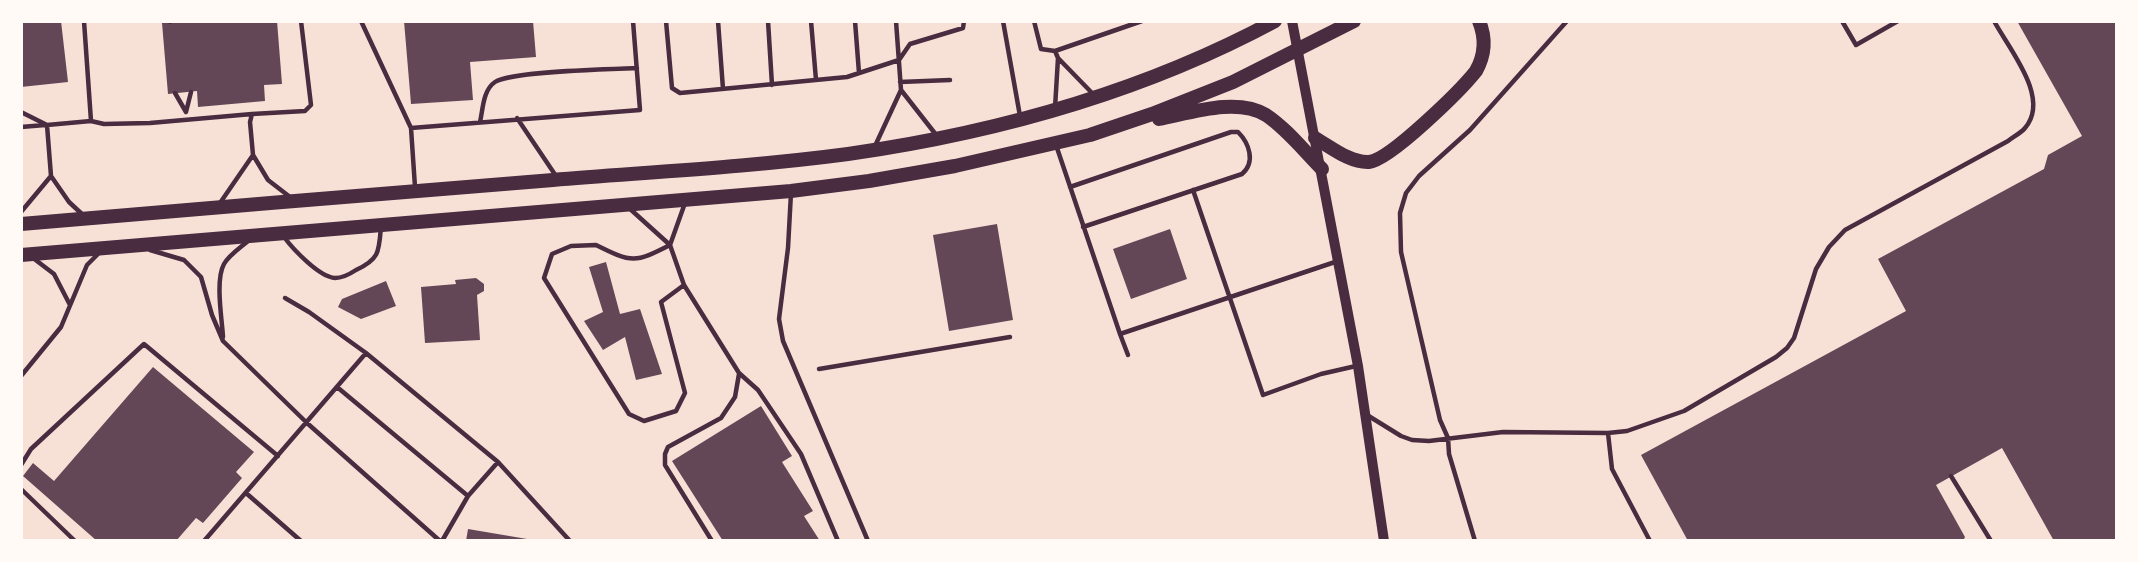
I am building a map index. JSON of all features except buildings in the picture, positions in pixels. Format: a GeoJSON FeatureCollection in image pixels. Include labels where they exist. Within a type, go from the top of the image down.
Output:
{"type":"FeatureCollection","features":[{"type":"Feature","properties":{"kind":"highway"},"geometry":{"type":"LineString","coordinates":[[21,224],[773,162],[873,150],[1020,119],[1096,97],[1211,53],[1275,21]]}},
{"type":"Feature","properties":{"kind":"highway"},"geometry":{"type":"LineString","coordinates":[[24,255],[791,191],[913,174],[1056,144],[1123,124],[1224,86],[1354,21]]}},
{"type":"Feature","properties":{"kind":"highway"},"geometry":{"type":"LineString","coordinates":[[1315,138],[1358,161],[1371,162],[1390,153],[1476,71],[1484,44],[1479,21]]}},
{"type":"Feature","properties":{"kind":"highway"},"geometry":{"type":"LineString","coordinates":[[1123,124],[1225,108],[1250,109],[1273,120],[1322,169]]}},
{"type":"Feature","properties":{"kind":"street"},"geometry":{"type":"LineString","coordinates":[[1292,21],[1358,366],[1384,541]]}},
{"type":"Feature","properties":{"kind":"lane"},"geometry":{"type":"LineString","coordinates":[[84,21],[91,121]]}},
{"type":"Feature","properties":{"kind":"lane"},"geometry":{"type":"LineString","coordinates":[[21,127],[304,111],[311,105],[301,21]]}},
{"type":"Feature","properties":{"kind":"lane"},"geometry":{"type":"LineString","coordinates":[[361,21],[411,128],[415,191]]}},
{"type":"Feature","properties":{"kind":"lane"},"geometry":{"type":"LineString","coordinates":[[411,128],[640,110],[633,21]]}},
{"type":"Feature","properties":{"kind":"lane"},"geometry":{"type":"LineString","coordinates":[[666,21],[672,88],[680,93],[847,77],[899,60],[910,44],[963,29],[964,21]]}},
{"type":"Feature","properties":{"kind":"lane"},"geometry":{"type":"LineString","coordinates":[[718,21],[723,89]]}},
{"type":"Feature","properties":{"kind":"lane"},"geometry":{"type":"LineString","coordinates":[[768,21],[772,85]]}},
{"type":"Feature","properties":{"kind":"lane"},"geometry":{"type":"LineString","coordinates":[[811,21],[816,80]]}},
{"type":"Feature","properties":{"kind":"lane"},"geometry":{"type":"LineString","coordinates":[[855,21],[859,73]]}},
{"type":"Feature","properties":{"kind":"lane"},"geometry":{"type":"LineString","coordinates":[[896,21],[901,90],[939,138]]}},
{"type":"Feature","properties":{"kind":"lane"},"geometry":{"type":"LineString","coordinates":[[1003,21],[1020,119]]}},
{"type":"Feature","properties":{"kind":"lane"},"geometry":{"type":"LineString","coordinates":[[1034,21],[1041,49],[1055,51],[1142,21]]}},
{"type":"Feature","properties":{"kind":"lane"},"geometry":{"type":"LineString","coordinates":[[1475,541],[1449,454],[1448,438],[1440,420],[1405,272],[1399,232],[1400,213],[1406,193],[1419,176],[1470,130],[1567,21]]}},
{"type":"Feature","properties":{"kind":"lane"},"geometry":{"type":"LineString","coordinates":[[1842,21],[1856,45],[1898,21]]}},
{"type":"Feature","properties":{"kind":"lane"},"geometry":{"type":"LineString","coordinates":[[1366,414],[1412,440],[1429,441],[1503,432],[1628,431],[1684,411],[1776,357],[1794,338],[1816,269],[1829,247],[1844,230],[2008,141],[2025,128],[2034,112],[2033,89],[1994,21]]}},
{"type":"Feature","properties":{"kind":"lane"},"geometry":{"type":"LineString","coordinates":[[1055,51],[1058,58],[1096,97]]}},
{"type":"Feature","properties":{"kind":"lane"},"geometry":{"type":"LineString","coordinates":[[1054,109],[1058,58]]}},
{"type":"Feature","properties":{"kind":"lane"},"geometry":{"type":"LineString","coordinates":[[480,121],[487,89],[496,81],[546,73],[637,68]]}},
{"type":"Feature","properties":{"kind":"lane"},"geometry":{"type":"LineString","coordinates":[[900,82],[950,80]]}},
{"type":"Feature","properties":{"kind":"lane"},"geometry":{"type":"LineString","coordinates":[[873,150],[901,90]]}},
{"type":"Feature","properties":{"kind":"lane"},"geometry":{"type":"LineString","coordinates":[[187,119],[186,111],[191,92]]}},
{"type":"Feature","properties":{"kind":"lane"},"geometry":{"type":"LineString","coordinates":[[175,93],[186,111]]}},
{"type":"Feature","properties":{"kind":"lane"},"geometry":{"type":"LineString","coordinates":[[21,112],[47,125]]}},
{"type":"Feature","properties":{"kind":"lane"},"geometry":{"type":"LineString","coordinates":[[252,114],[250,122],[253,155],[268,180],[296,201]]}},
{"type":"Feature","properties":{"kind":"lane"},"geometry":{"type":"LineString","coordinates":[[517,118],[558,179]]}},
{"type":"Feature","properties":{"kind":"lane"},"geometry":{"type":"LineString","coordinates":[[47,125],[51,176],[69,202],[86,218]]}},
{"type":"Feature","properties":{"kind":"lane"},"geometry":{"type":"LineString","coordinates":[[1070,187],[1231,132],[1238,132],[1244,139],[1249,154],[1247,170],[1242,174],[1083,227]]}},
{"type":"Feature","properties":{"kind":"lane"},"geometry":{"type":"LineString","coordinates":[[1056,144],[1128,355]]}},
{"type":"Feature","properties":{"kind":"lane"},"geometry":{"type":"LineString","coordinates":[[216,208],[253,155]]}},
{"type":"Feature","properties":{"kind":"lane"},"geometry":{"type":"LineString","coordinates":[[21,212],[51,176]]}},
{"type":"Feature","properties":{"kind":"lane"},"geometry":{"type":"LineString","coordinates":[[1193,190],[1263,395],[1321,374],[1358,366]]}},
{"type":"Feature","properties":{"kind":"lane"},"geometry":{"type":"LineString","coordinates":[[791,191],[788,248],[779,319],[783,341],[868,541]]}},
{"type":"Feature","properties":{"kind":"lane"},"geometry":{"type":"LineString","coordinates":[[684,285],[661,302],[685,393],[676,411],[644,421],[629,414],[544,278],[552,254],[571,246],[596,245],[619,257],[643,259],[670,244],[686,200]]}},
{"type":"Feature","properties":{"kind":"lane"},"geometry":{"type":"LineString","coordinates":[[625,205],[670,244],[684,285],[739,373],[758,390],[801,454],[838,541]]}},
{"type":"Feature","properties":{"kind":"lane"},"geometry":{"type":"LineString","coordinates":[[281,233],[305,260],[335,278],[354,272],[376,258],[382,225]]}},
{"type":"Feature","properties":{"kind":"lane"},"geometry":{"type":"LineString","coordinates":[[223,341],[220,295],[223,266],[234,252],[255,235]]}},
{"type":"Feature","properties":{"kind":"lane"},"geometry":{"type":"LineString","coordinates":[[135,245],[184,260],[201,277],[223,341],[307,422],[441,541],[468,496],[498,462]]}},
{"type":"Feature","properties":{"kind":"lane"},"geometry":{"type":"LineString","coordinates":[[21,376],[61,327],[87,265],[103,248]]}},
{"type":"Feature","properties":{"kind":"lane"},"geometry":{"type":"LineString","coordinates":[[24,255],[43,263],[54,274],[70,306]]}},
{"type":"Feature","properties":{"kind":"lane"},"geometry":{"type":"LineString","coordinates":[[1120,334],[1339,261]]}},
{"type":"Feature","properties":{"kind":"lane"},"geometry":{"type":"LineString","coordinates":[[285,298],[366,353],[498,462],[570,541]]}},
{"type":"Feature","properties":{"kind":"lane"},"geometry":{"type":"LineString","coordinates":[[819,369],[1010,337]]}},
{"type":"Feature","properties":{"kind":"lane"},"geometry":{"type":"LineString","coordinates":[[21,464],[31,449],[144,344],[278,456]]}},
{"type":"Feature","properties":{"kind":"lane"},"geometry":{"type":"LineString","coordinates":[[204,541],[366,353]]}},
{"type":"Feature","properties":{"kind":"lane"},"geometry":{"type":"LineString","coordinates":[[712,541],[665,465],[665,454],[668,447],[721,418],[734,397],[739,373]]}},
{"type":"Feature","properties":{"kind":"lane"},"geometry":{"type":"LineString","coordinates":[[337,387],[468,496]]}},
{"type":"Feature","properties":{"kind":"lane"},"geometry":{"type":"LineString","coordinates":[[1608,433],[1612,468],[1650,541]]}},
{"type":"Feature","properties":{"kind":"lane"},"geometry":{"type":"LineString","coordinates":[[1951,476],[1991,541]]}},
{"type":"Feature","properties":{"kind":"lane"},"geometry":{"type":"LineString","coordinates":[[21,489],[75,541]]}},
{"type":"Feature","properties":{"kind":"lane"},"geometry":{"type":"LineString","coordinates":[[246,494],[301,541]]}}]}
